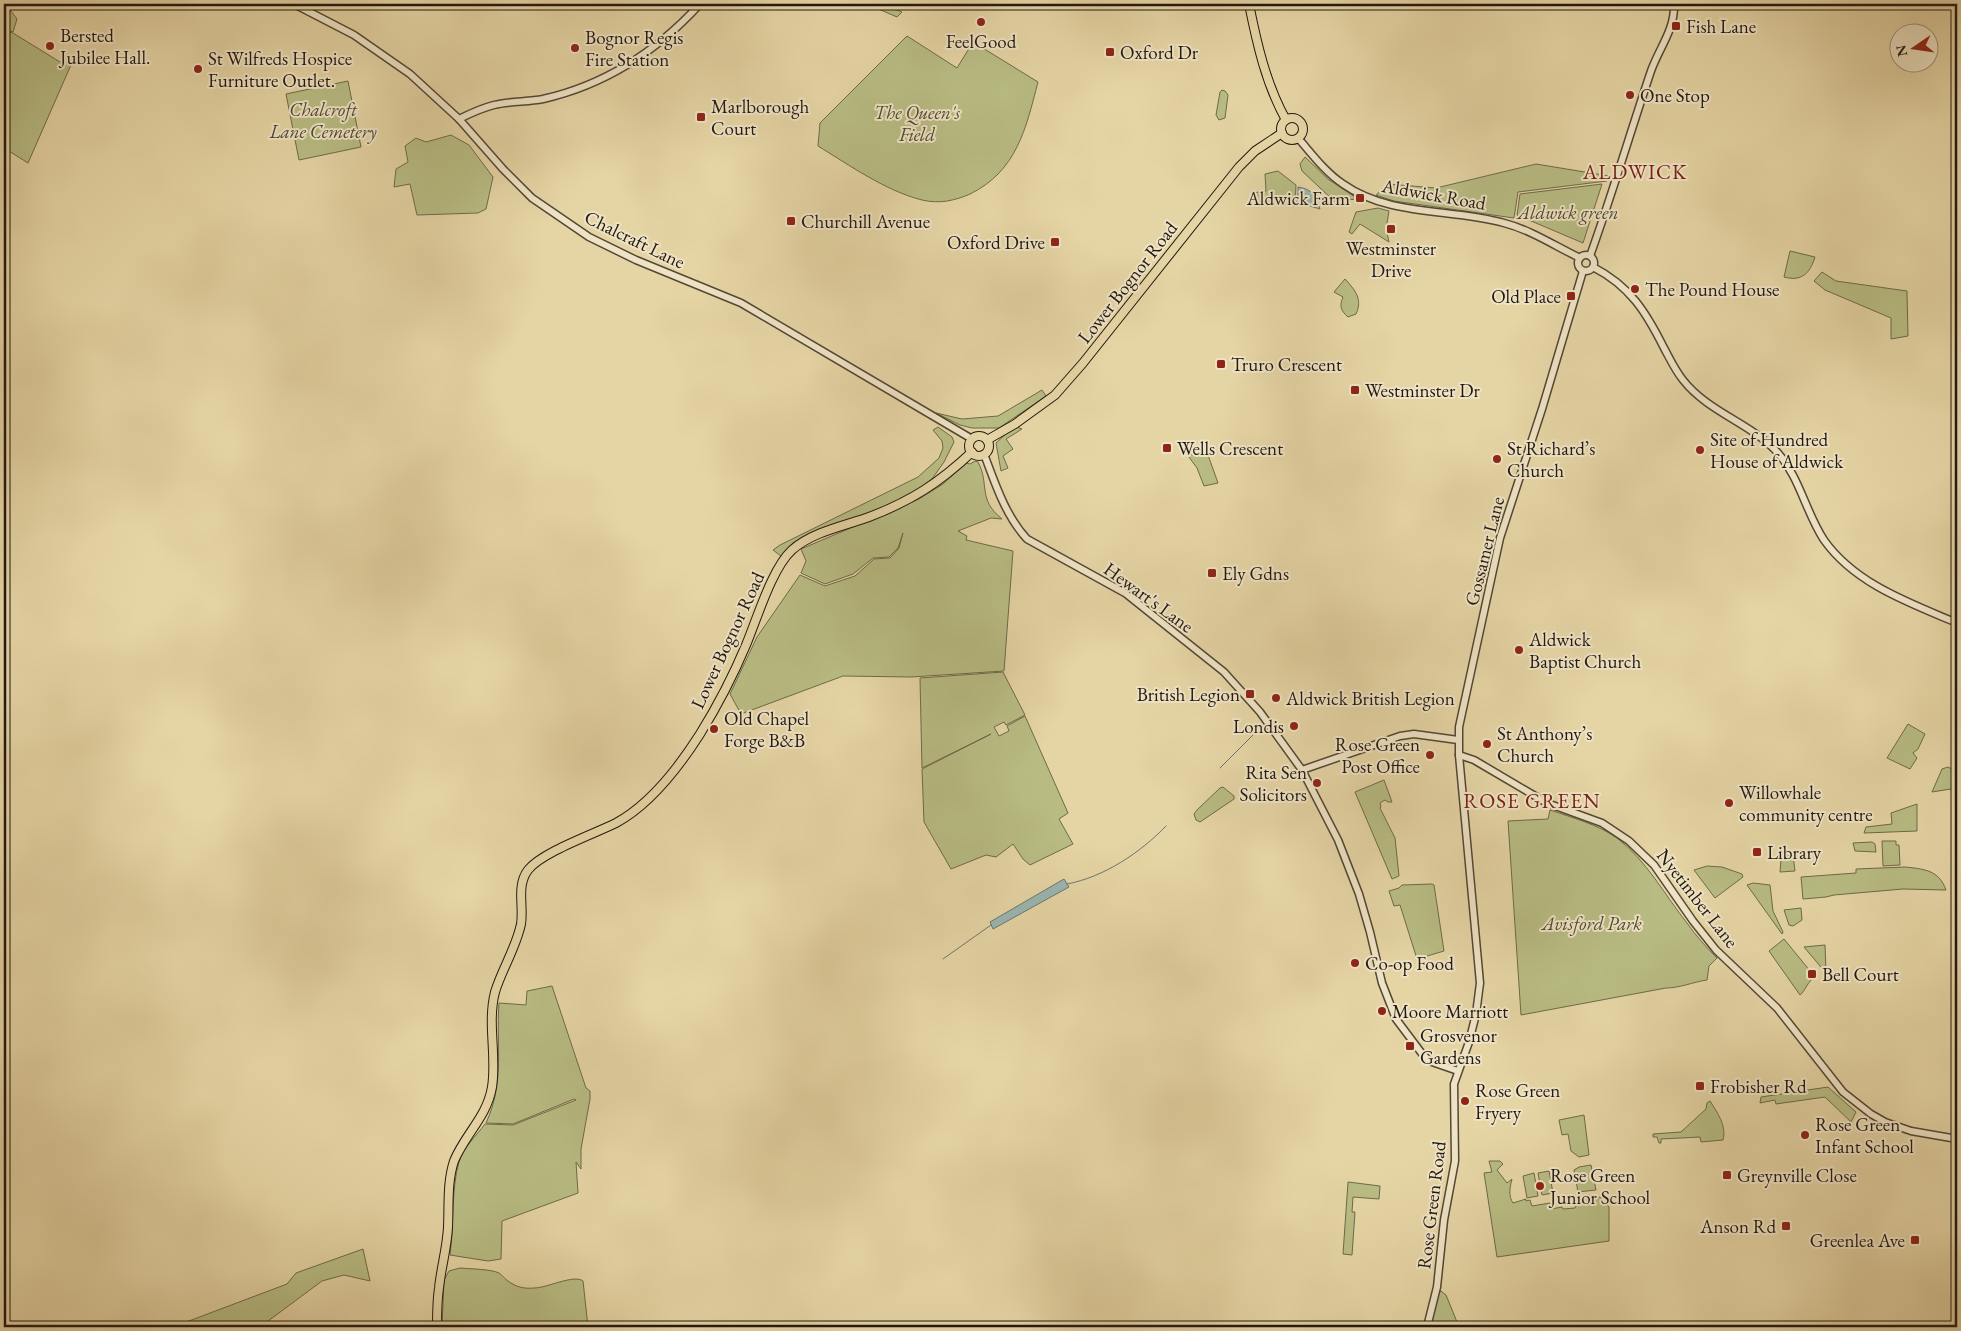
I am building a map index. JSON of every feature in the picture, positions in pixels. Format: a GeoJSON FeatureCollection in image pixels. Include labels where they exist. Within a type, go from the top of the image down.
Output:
{"type":"FeatureCollection","features":[{"type":"Feature","properties":{"kind":"main road"},"geometry":{"type":"LineString","coordinates":[[1249,4],[1267,77],[1276,102],[1286,120]]}},
{"type":"Feature","properties":{"kind":"main road"},"geometry":{"type":"LineString","coordinates":[[1292,118],[1301,122],[1302,132],[1298,138],[1289,139],[1282,133],[1282,124],[1286,120],[1292,118]]}},
{"type":"Feature","properties":{"kind":"main road","name":"Lower Bognor Road"},"geometry":{"type":"LineString","coordinates":[[987,440],[1016,424],[1055,395],[1088,357],[1239,167],[1255,151],[1282,133]]}},
{"type":"Feature","properties":{"kind":"main road"},"geometry":{"type":"LineString","coordinates":[[982,436],[987,440],[988,449],[984,454],[978,455],[972,452],[970,444],[972,438],[982,436]]}},
{"type":"Feature","properties":{"kind":"main road","name":"Lower Bognor Road"},"geometry":{"type":"LineString","coordinates":[[437,1327],[438,1288],[448,1230],[451,1172],[459,1151],[480,1120],[490,1099],[494,1072],[492,1009],[495,993],[520,926],[522,883],[526,873],[538,861],[618,822],[634,812],[671,774],[698,737],[725,692],[777,572],[792,550],[814,537],[870,516],[925,491],[972,452]]}},
{"type":"Feature","properties":{"kind":"street","name":"Chalcraft Lane"},"geometry":{"type":"LineString","coordinates":[[294,4],[354,35],[386,56],[416,80],[459,120],[532,198],[589,237],[636,260],[741,303],[972,438]]}},
{"type":"Feature","properties":{"kind":"street"},"geometry":{"type":"LineString","coordinates":[[459,120],[479,110],[495,105],[541,99],[595,82],[630,64],[652,48],[672,32],[700,4]]}},
{"type":"Feature","properties":{"kind":"street"},"geometry":{"type":"LineString","coordinates":[[1590,256],[1613,192],[1654,64],[1670,33],[1675,15],[1674,4]]}},
{"type":"Feature","properties":{"kind":"street","name":"Aldwick Road"},"geometry":{"type":"LineString","coordinates":[[1298,138],[1320,164],[1343,184],[1372,199],[1392,206],[1502,222],[1520,228],[1580,258]]}},
{"type":"Feature","properties":{"kind":"street"},"geometry":{"type":"LineString","coordinates":[[1590,256],[1594,262],[1593,267],[1588,271],[1582,271],[1578,265],[1580,258],[1590,256]]}},
{"type":"Feature","properties":{"kind":"street"},"geometry":{"type":"LineString","coordinates":[[1593,267],[1609,275],[1643,309],[1674,368],[1694,392],[1705,402],[1765,440],[1779,454],[1792,473],[1824,540],[1840,558],[1878,587],[1957,623]]}},
{"type":"Feature","properties":{"kind":"street","name":"Gossamer Lane"},"geometry":{"type":"LineString","coordinates":[[1458,740],[1459,727],[1500,538],[1542,409],[1582,271]]}},
{"type":"Feature","properties":{"kind":"street","name":"Hewart's Lane"},"geometry":{"type":"LineString","coordinates":[[984,454],[1000,496],[1020,532],[1027,539],[1125,593],[1224,672],[1264,717],[1302,770]]}},
{"type":"Feature","properties":{"kind":"street"},"geometry":{"type":"LineString","coordinates":[[1414,734],[1458,740],[1480,983],[1470,1042],[1458,1072],[1432,1062],[1423,1055],[1396,1018],[1382,984],[1370,932],[1348,864],[1338,840],[1302,770],[1400,736],[1414,734]]}},
{"type":"Feature","properties":{"kind":"street","name":"Nyetimber Lane"},"geometry":{"type":"LineString","coordinates":[[1459,755],[1480,763],[1547,803],[1602,823],[1640,849],[1654,865],[1705,937],[1716,950],[1777,1008],[1842,1092],[1885,1122],[1911,1131],[1957,1139]]}},
{"type":"Feature","properties":{"kind":"street","name":"Rose Green Road"},"geometry":{"type":"LineString","coordinates":[[1427,1327],[1437,1287],[1440,1244],[1455,1161],[1454,1084],[1458,1072]]}},
{"type":"Feature","properties":{"kind":"green space"},"geometry":{"type":"Polygon","coordinates":[[[867,4],[882,4],[902,12],[897,17],[867,4]]]}},
{"type":"Feature","properties":{"kind":"green space"},"geometry":{"type":"Polygon","coordinates":[[[11,11],[17,19],[13,32],[4,29],[5,16],[11,11]]]}},
{"type":"Feature","properties":{"kind":"green space"},"geometry":{"type":"Polygon","coordinates":[[[4,30],[13,33],[60,62],[63,59],[65,60],[68,54],[74,58],[28,163],[4,148],[4,30]]]}},
{"type":"Feature","properties":{"kind":"green space","name":"The Queen's Field"},"geometry":{"type":"Polygon","coordinates":[[[907,36],[957,68],[973,42],[1038,82],[1024,132],[1009,161],[986,184],[970,194],[946,201],[934,202],[908,196],[868,177],[818,146],[820,123],[907,36]]]}},
{"type":"Feature","properties":{"kind":"green space","name":"Chalcroft Lane Cemetery"},"geometry":{"type":"Polygon","coordinates":[[[348,81],[361,147],[299,160],[286,94],[348,81]]]}},
{"type":"Feature","properties":{"kind":"green space"},"geometry":{"type":"Polygon","coordinates":[[[1222,90],[1228,95],[1225,118],[1219,120],[1216,115],[1222,90]]]}},
{"type":"Feature","properties":{"kind":"green space"},"geometry":{"type":"Polygon","coordinates":[[[451,135],[469,145],[493,177],[486,209],[478,213],[417,215],[410,184],[394,187],[396,169],[408,162],[405,146],[416,138],[426,142],[451,135]]]}},
{"type":"Feature","properties":{"kind":"green space"},"geometry":{"type":"Polygon","coordinates":[[[1305,157],[1328,179],[1358,199],[1334,201],[1302,171],[1300,164],[1305,157]]]}},
{"type":"Feature","properties":{"kind":"green space"},"geometry":{"type":"Polygon","coordinates":[[[1536,164],[1609,176],[1607,181],[1518,192],[1514,218],[1394,201],[1376,195],[1388,184],[1436,188],[1536,164]]]}},
{"type":"Feature","properties":{"kind":"green space"},"geometry":{"type":"Polygon","coordinates":[[[1278,171],[1296,185],[1295,206],[1254,201],[1253,193],[1266,191],[1265,174],[1278,171]]]}},
{"type":"Feature","properties":{"kind":"green space","name":"Aldwick green"},"geometry":{"type":"Polygon","coordinates":[[[1602,184],[1583,243],[1517,215],[1520,194],[1602,184]]]}},
{"type":"Feature","properties":{"kind":"green space"},"geometry":{"type":"Polygon","coordinates":[[[1378,208],[1389,211],[1386,229],[1389,242],[1360,224],[1352,234],[1349,232],[1356,212],[1378,208]]]}},
{"type":"Feature","properties":{"kind":"green space"},"geometry":{"type":"Polygon","coordinates":[[[1790,251],[1815,257],[1808,272],[1800,277],[1784,277],[1790,251]]]}},
{"type":"Feature","properties":{"kind":"green space"},"geometry":{"type":"Polygon","coordinates":[[[1822,272],[1836,281],[1907,291],[1908,336],[1891,339],[1891,318],[1825,290],[1814,281],[1822,272]]]}},
{"type":"Feature","properties":{"kind":"green space"},"geometry":{"type":"Polygon","coordinates":[[[1345,279],[1355,291],[1359,304],[1356,314],[1348,317],[1341,308],[1343,297],[1334,292],[1345,279]]]}},
{"type":"Feature","properties":{"kind":"green space"},"geometry":{"type":"Polygon","coordinates":[[[1042,390],[1046,396],[999,428],[972,428],[960,425],[936,413],[962,419],[998,416],[1042,390]]]}},
{"type":"Feature","properties":{"kind":"green space"},"geometry":{"type":"Polygon","coordinates":[[[938,427],[952,437],[954,442],[944,462],[927,486],[897,502],[788,549],[781,556],[773,550],[918,477],[939,458],[943,448],[942,441],[933,430],[938,427]]]}},
{"type":"Feature","properties":{"kind":"green space"},"geometry":{"type":"Polygon","coordinates":[[[1017,427],[1022,429],[1006,439],[1013,449],[1003,456],[1008,468],[1001,471],[996,443],[1017,427]]]}},
{"type":"Feature","properties":{"kind":"green space"},"geometry":{"type":"Polygon","coordinates":[[[1186,453],[1196,456],[1208,455],[1218,483],[1204,486],[1197,468],[1186,453]]]}},
{"type":"Feature","properties":{"kind":"green space"},"geometry":{"type":"Polygon","coordinates":[[[975,461],[978,462],[981,470],[989,505],[1002,519],[991,518],[958,531],[967,536],[966,540],[1013,551],[1004,671],[911,677],[843,676],[741,714],[730,694],[757,637],[800,575],[825,586],[855,576],[874,559],[890,558],[899,548],[903,533],[898,548],[889,557],[873,558],[853,574],[825,584],[801,573],[806,561],[801,549],[919,499],[943,484],[966,463],[970,464],[975,461]]]}},
{"type":"Feature","properties":{"kind":"green space"},"geometry":{"type":"Polygon","coordinates":[[[1003,672],[1025,715],[1006,725],[1004,722],[994,727],[999,736],[1009,731],[1007,726],[1025,716],[1068,813],[1059,819],[1073,844],[1030,865],[1023,859],[1013,844],[996,857],[986,855],[951,869],[924,822],[922,769],[991,734],[922,768],[920,678],[1003,672]]]}},
{"type":"Feature","properties":{"kind":"green space"},"geometry":{"type":"Polygon","coordinates":[[[1908,724],[1925,734],[1918,749],[1913,753],[1917,758],[1910,769],[1887,758],[1908,724]]]}},
{"type":"Feature","properties":{"kind":"green space"},"geometry":{"type":"Polygon","coordinates":[[[1948,767],[1957,772],[1957,788],[1932,792],[1942,769],[1948,767]]]}},
{"type":"Feature","properties":{"kind":"green space"},"geometry":{"type":"Polygon","coordinates":[[[1384,780],[1392,802],[1385,800],[1380,803],[1380,808],[1395,838],[1399,876],[1392,879],[1355,792],[1384,780]]]}},
{"type":"Feature","properties":{"kind":"green space"},"geometry":{"type":"Polygon","coordinates":[[[1223,787],[1234,796],[1234,799],[1200,822],[1196,820],[1194,814],[1197,810],[1223,787]]]}},
{"type":"Feature","properties":{"kind":"green space"},"geometry":{"type":"Polygon","coordinates":[[[1917,804],[1917,831],[1864,833],[1866,827],[1892,824],[1891,813],[1917,804]]]}},
{"type":"Feature","properties":{"kind":"green space","name":"Avisford Park"},"geometry":{"type":"Polygon","coordinates":[[[1550,810],[1601,829],[1628,847],[1655,878],[1705,946],[1717,958],[1709,966],[1707,980],[1521,1015],[1508,821],[1548,819],[1550,810]]]}},
{"type":"Feature","properties":{"kind":"green space"},"geometry":{"type":"Polygon","coordinates":[[[1882,841],[1896,841],[1896,845],[1899,845],[1900,865],[1883,866],[1882,841]]]}},
{"type":"Feature","properties":{"kind":"green space"},"geometry":{"type":"Polygon","coordinates":[[[1872,842],[1875,844],[1876,852],[1855,851],[1853,843],[1872,842]]]}},
{"type":"Feature","properties":{"kind":"green space"},"geometry":{"type":"Polygon","coordinates":[[[1793,855],[1795,871],[1780,872],[1781,859],[1793,855]]]}},
{"type":"Feature","properties":{"kind":"green space"},"geometry":{"type":"Polygon","coordinates":[[[1707,866],[1722,867],[1742,874],[1743,877],[1715,898],[1694,870],[1707,866]]]}},
{"type":"Feature","properties":{"kind":"green space"},"geometry":{"type":"Polygon","coordinates":[[[1905,867],[1935,874],[1946,890],[1903,889],[1803,899],[1801,877],[1856,873],[1856,869],[1905,867]]]}},
{"type":"Feature","properties":{"kind":"green space"},"geometry":{"type":"Polygon","coordinates":[[[1753,883],[1770,885],[1773,911],[1783,932],[1782,934],[1747,885],[1753,883]]]}},
{"type":"Feature","properties":{"kind":"green space"},"geometry":{"type":"Polygon","coordinates":[[[1402,885],[1434,885],[1444,951],[1417,959],[1400,905],[1394,906],[1389,891],[1402,885]]]}},
{"type":"Feature","properties":{"kind":"green space"},"geometry":{"type":"Polygon","coordinates":[[[1801,908],[1802,920],[1793,926],[1789,925],[1784,910],[1801,908]]]}},
{"type":"Feature","properties":{"kind":"green space"},"geometry":{"type":"Polygon","coordinates":[[[1784,939],[1815,977],[1800,995],[1769,951],[1784,939]]]}},
{"type":"Feature","properties":{"kind":"green space"},"geometry":{"type":"Polygon","coordinates":[[[1825,945],[1826,973],[1804,947],[1825,945]]]}},
{"type":"Feature","properties":{"kind":"green space"},"geometry":{"type":"Polygon","coordinates":[[[552,986],[586,1088],[590,1091],[581,1149],[581,1169],[576,1162],[578,1193],[502,1221],[501,1259],[488,1261],[450,1255],[456,1173],[461,1157],[474,1137],[485,1124],[513,1125],[576,1100],[574,1099],[513,1124],[486,1123],[496,1093],[498,1078],[499,1003],[526,1005],[527,991],[552,986]]]}},
{"type":"Feature","properties":{"kind":"green space"},"geometry":{"type":"Polygon","coordinates":[[[1828,1087],[1856,1112],[1851,1122],[1825,1097],[1776,1104],[1775,1100],[1760,1103],[1761,1097],[1828,1087]]]}},
{"type":"Feature","properties":{"kind":"green space"},"geometry":{"type":"Polygon","coordinates":[[[1710,1101],[1718,1114],[1724,1130],[1723,1140],[1701,1142],[1700,1137],[1661,1139],[1661,1143],[1659,1143],[1657,1137],[1653,1137],[1653,1134],[1681,1132],[1706,1109],[1707,1103],[1710,1101]]]}},
{"type":"Feature","properties":{"kind":"green space"},"geometry":{"type":"Polygon","coordinates":[[[1584,1115],[1589,1155],[1579,1157],[1571,1151],[1568,1134],[1562,1135],[1559,1120],[1584,1115]]]}},
{"type":"Feature","properties":{"kind":"green space"},"geometry":{"type":"Polygon","coordinates":[[[1489,1161],[1500,1161],[1503,1164],[1497,1170],[1507,1183],[1512,1179],[1510,1194],[1513,1203],[1526,1199],[1526,1201],[1530,1200],[1532,1206],[1550,1203],[1551,1209],[1562,1207],[1563,1209],[1575,1208],[1579,1199],[1587,1195],[1594,1196],[1595,1199],[1600,1197],[1609,1207],[1609,1241],[1497,1257],[1484,1173],[1492,1172],[1489,1161]]]}},
{"type":"Feature","properties":{"kind":"green space"},"geometry":{"type":"Polygon","coordinates":[[[1591,1165],[1596,1190],[1578,1192],[1574,1170],[1591,1165]]]}},
{"type":"Feature","properties":{"kind":"green space"},"geometry":{"type":"Polygon","coordinates":[[[1549,1171],[1553,1193],[1542,1195],[1538,1173],[1549,1171]]]}},
{"type":"Feature","properties":{"kind":"green space"},"geometry":{"type":"Polygon","coordinates":[[[1534,1173],[1538,1196],[1527,1198],[1523,1176],[1534,1173]]]}},
{"type":"Feature","properties":{"kind":"green space"},"geometry":{"type":"Polygon","coordinates":[[[1348,1182],[1380,1186],[1379,1199],[1353,1197],[1352,1212],[1355,1212],[1352,1255],[1343,1254],[1348,1182]]]}},
{"type":"Feature","properties":{"kind":"green space"},"geometry":{"type":"Polygon","coordinates":[[[363,1249],[370,1281],[344,1275],[322,1281],[260,1327],[173,1327],[287,1284],[296,1273],[363,1249]]]}},
{"type":"Feature","properties":{"kind":"green space"},"geometry":{"type":"Polygon","coordinates":[[[460,1268],[499,1273],[514,1285],[527,1288],[579,1279],[583,1281],[588,1327],[442,1327],[444,1280],[449,1271],[460,1268]]]}},
{"type":"Feature","properties":{"kind":"green space"},"geometry":{"type":"Polygon","coordinates":[[[1441,1291],[1446,1295],[1459,1327],[1430,1327],[1438,1294],[1441,1291]]]}},
{"type":"Feature","properties":{"kind":"water"},"geometry":{"type":"Polygon","coordinates":[[[1298,187],[1307,189],[1313,194],[1320,209],[1286,199],[1294,199],[1298,194],[1298,187]]]}},
{"type":"Feature","properties":{"kind":"water"},"geometry":{"type":"Polygon","coordinates":[[[1064,879],[1069,887],[993,929],[990,922],[1064,879]]]}},
{"type":"Feature","properties":{"kind":"waterway"},"geometry":{"type":"LineString","coordinates":[[1220,768],[1259,729]]}},
{"type":"Feature","properties":{"kind":"waterway"},"geometry":{"type":"LineString","coordinates":[[1067,884],[1081,881],[1108,870],[1145,845],[1166,826]]}},
{"type":"Feature","properties":{"kind":"waterway"},"geometry":{"type":"LineString","coordinates":[[943,959],[991,925]]}},
{"type":"Feature","properties":{"kind":"place","name":"FeelGood"},"geometry":{"type":"Point","coordinates":[981,22]}},
{"type":"Feature","properties":{"kind":"place","name":"Fish Lane"},"geometry":{"type":"Point","coordinates":[1676,26]}},
{"type":"Feature","properties":{"kind":"place","name":"Bersted Jubilee Hall."},"geometry":{"type":"Point","coordinates":[50,46]}},
{"type":"Feature","properties":{"kind":"place","name":"Bognor Regis Fire Station"},"geometry":{"type":"Point","coordinates":[575,48]}},
{"type":"Feature","properties":{"kind":"place","name":"Oxford Dr"},"geometry":{"type":"Point","coordinates":[1110,52]}},
{"type":"Feature","properties":{"kind":"place","name":"St Wilfreds Hospice Furniture Outlet."},"geometry":{"type":"Point","coordinates":[198,69]}},
{"type":"Feature","properties":{"kind":"place","name":"One Stop"},"geometry":{"type":"Point","coordinates":[1630,95]}},
{"type":"Feature","properties":{"kind":"place","name":"Marlborough Court"},"geometry":{"type":"Point","coordinates":[701,117]}},
{"type":"Feature","properties":{"kind":"place","name":"Aldwick Farm"},"geometry":{"type":"Point","coordinates":[1360,198]}},
{"type":"Feature","properties":{"kind":"place","name":"Churchill Avenue"},"geometry":{"type":"Point","coordinates":[791,221]}},
{"type":"Feature","properties":{"kind":"place","name":"Westminster Drive"},"geometry":{"type":"Point","coordinates":[1391,229]}},
{"type":"Feature","properties":{"kind":"place","name":"Oxford Drive"},"geometry":{"type":"Point","coordinates":[1055,242]}},
{"type":"Feature","properties":{"kind":"place","name":"The Pound House"},"geometry":{"type":"Point","coordinates":[1635,289]}},
{"type":"Feature","properties":{"kind":"place","name":"Old Place"},"geometry":{"type":"Point","coordinates":[1571,296]}},
{"type":"Feature","properties":{"kind":"place","name":"Truro Crescent"},"geometry":{"type":"Point","coordinates":[1221,364]}},
{"type":"Feature","properties":{"kind":"place","name":"Westminster Dr"},"geometry":{"type":"Point","coordinates":[1355,390]}},
{"type":"Feature","properties":{"kind":"place","name":"Wells Crescent"},"geometry":{"type":"Point","coordinates":[1167,448]}},
{"type":"Feature","properties":{"kind":"place","name":"Site of Hundred House of Aldwick"},"geometry":{"type":"Point","coordinates":[1700,450]}},
{"type":"Feature","properties":{"kind":"place","name":"St Richard’s Church"},"geometry":{"type":"Point","coordinates":[1497,459]}},
{"type":"Feature","properties":{"kind":"place","name":"Ely Gdns"},"geometry":{"type":"Point","coordinates":[1212,573]}},
{"type":"Feature","properties":{"kind":"place","name":"Aldwick Baptist Church"},"geometry":{"type":"Point","coordinates":[1519,650]}},
{"type":"Feature","properties":{"kind":"place","name":"British Legion"},"geometry":{"type":"Point","coordinates":[1250,694]}},
{"type":"Feature","properties":{"kind":"place","name":"Aldwick British Legion"},"geometry":{"type":"Point","coordinates":[1276,698]}},
{"type":"Feature","properties":{"kind":"place","name":"Londis"},"geometry":{"type":"Point","coordinates":[1294,726]}},
{"type":"Feature","properties":{"kind":"place","name":"Old Chapel Forge B&B"},"geometry":{"type":"Point","coordinates":[714,729]}},
{"type":"Feature","properties":{"kind":"place","name":"St Anthony’s Church"},"geometry":{"type":"Point","coordinates":[1487,744]}},
{"type":"Feature","properties":{"kind":"place","name":"Rose Green Post Office"},"geometry":{"type":"Point","coordinates":[1430,755]}},
{"type":"Feature","properties":{"kind":"place","name":"Rita Sen Solicitors"},"geometry":{"type":"Point","coordinates":[1317,783]}},
{"type":"Feature","properties":{"kind":"place","name":"Willowhale community centre"},"geometry":{"type":"Point","coordinates":[1729,803]}},
{"type":"Feature","properties":{"kind":"place","name":"Library"},"geometry":{"type":"Point","coordinates":[1757,852]}},
{"type":"Feature","properties":{"kind":"place","name":"Co-op Food"},"geometry":{"type":"Point","coordinates":[1355,963]}},
{"type":"Feature","properties":{"kind":"place","name":"Bell Court"},"geometry":{"type":"Point","coordinates":[1812,974]}},
{"type":"Feature","properties":{"kind":"place","name":"Moore Marriott"},"geometry":{"type":"Point","coordinates":[1382,1011]}},
{"type":"Feature","properties":{"kind":"place","name":"Grosvenor Gardens"},"geometry":{"type":"Point","coordinates":[1410,1046]}},
{"type":"Feature","properties":{"kind":"place","name":"Frobisher Rd"},"geometry":{"type":"Point","coordinates":[1700,1086]}},
{"type":"Feature","properties":{"kind":"place","name":"Rose Green Fryery"},"geometry":{"type":"Point","coordinates":[1465,1101]}},
{"type":"Feature","properties":{"kind":"place","name":"Rose Green Infant School"},"geometry":{"type":"Point","coordinates":[1805,1135]}},
{"type":"Feature","properties":{"kind":"place","name":"Greynville Close"},"geometry":{"type":"Point","coordinates":[1727,1175]}},
{"type":"Feature","properties":{"kind":"place","name":"Rose Green Junior School"},"geometry":{"type":"Point","coordinates":[1540,1186]}},
{"type":"Feature","properties":{"kind":"place","name":"Anson Rd"},"geometry":{"type":"Point","coordinates":[1786,1226]}},
{"type":"Feature","properties":{"kind":"place","name":"Greenlea Ave"},"geometry":{"type":"Point","coordinates":[1915,1240]}},
{"type":"Feature","properties":{"kind":"district","name":"ALDWICK"},"geometry":{"type":"Point","coordinates":[1635,172]}},
{"type":"Feature","properties":{"kind":"district","name":"ROSE GREEN"},"geometry":{"type":"Point","coordinates":[1532,801]}}]}
